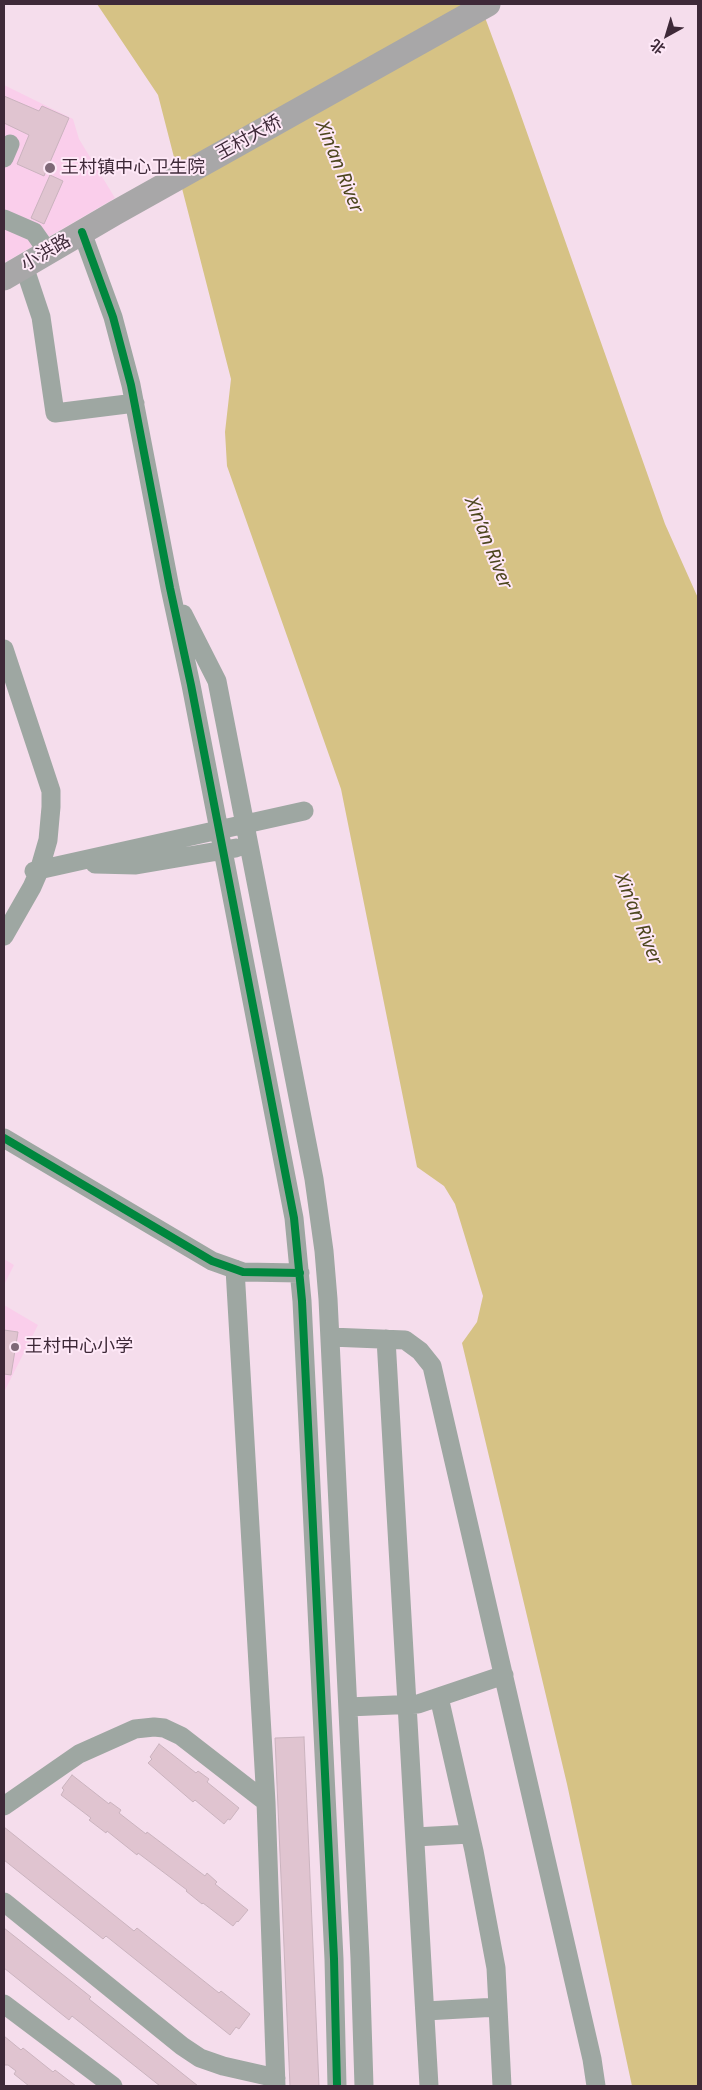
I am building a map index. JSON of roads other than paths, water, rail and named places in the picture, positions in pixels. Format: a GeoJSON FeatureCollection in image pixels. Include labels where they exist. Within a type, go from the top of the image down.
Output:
{"type":"FeatureCollection","features":[{"type":"Feature","properties":{"kind":"main road","name":"王村大桥"},"geometry":{"type":"LineString","coordinates":[[115,213],[488,4]]}},
{"type":"Feature","properties":{"kind":"main road","name":"小洪路"},"geometry":{"type":"LineString","coordinates":[[14,272],[115,213]]}},
{"type":"Feature","properties":{"kind":"street"},"geometry":{"type":"LineString","coordinates":[[4,219],[34,232],[48,252]]}},
{"type":"Feature","properties":{"kind":"street"},"geometry":{"type":"LineString","coordinates":[[82,232],[113,317],[134,403],[170,588],[192,685],[288,1183],[300,1273],[334,1950],[337,2086]]}},
{"type":"Feature","properties":{"kind":"street"},"geometry":{"type":"LineString","coordinates":[[14,272],[41,317],[55,413],[134,403]]}},
{"type":"Feature","properties":{"kind":"street"},"geometry":{"type":"LineString","coordinates":[[170,588],[217,680],[314,1179],[324,1250],[348,1707],[364,2086]]}},
{"type":"Feature","properties":{"kind":"street"},"geometry":{"type":"LineString","coordinates":[[4,649],[51,791],[50,824],[32,887],[4,936]]}},
{"type":"Feature","properties":{"kind":"street"},"geometry":{"type":"LineString","coordinates":[[38,867],[304,811]]}},
{"type":"Feature","properties":{"kind":"street"},"geometry":{"type":"LineString","coordinates":[[38,867],[136,865],[249,846]]}},
{"type":"Feature","properties":{"kind":"street"},"geometry":{"type":"LineString","coordinates":[[4,1138],[212,1261],[243,1272],[300,1273]]}},
{"type":"Feature","properties":{"kind":"street"},"geometry":{"type":"LineString","coordinates":[[4,1902],[182,2046],[200,2058],[276,2082],[266,1802],[234,1269]]}},
{"type":"Feature","properties":{"kind":"street"},"geometry":{"type":"LineString","coordinates":[[330,1337],[405,1340],[420,1351],[432,1366],[590,2050],[596,2086]]}},
{"type":"Feature","properties":{"kind":"street"},"geometry":{"type":"LineString","coordinates":[[386,1339],[429,2086]]}},
{"type":"Feature","properties":{"kind":"street"},"geometry":{"type":"LineString","coordinates":[[348,1707],[418,1704],[504,1675]]}},
{"type":"Feature","properties":{"kind":"street"},"geometry":{"type":"LineString","coordinates":[[439,1697],[470,1834],[496,1968],[502,2086]]}},
{"type":"Feature","properties":{"kind":"street"},"geometry":{"type":"LineString","coordinates":[[4,1806],[79,1754],[135,1729],[154,1727],[164,1728],[181,1736],[266,1802]]}},
{"type":"Feature","properties":{"kind":"street"},"geometry":{"type":"LineString","coordinates":[[415,1837],[470,1834]]}},
{"type":"Feature","properties":{"kind":"street"},"geometry":{"type":"LineString","coordinates":[[4,2004],[113,2086]]}},
{"type":"Feature","properties":{"kind":"street"},"geometry":{"type":"LineString","coordinates":[[425,2011],[498,2007]]}},
{"type":"Feature","properties":{"kind":"water","name":"Xin’an River"},"geometry":{"type":"Polygon","coordinates":[[[97,4],[480,4],[665,524],[698,598],[698,2086],[632,2086],[567,1784],[462,1343],[477,1322],[483,1296],[455,1204],[444,1186],[417,1167],[341,789],[227,466],[225,432],[231,379],[158,95],[97,4]]]}},
{"type":"Feature","properties":{"kind":"place","name":"王村镇中心卫生院"},"geometry":{"type":"Point","coordinates":[50,168]}},
{"type":"Feature","properties":{"kind":"place","name":"王村中心小学"},"geometry":{"type":"Point","coordinates":[15,1347]}}]}
